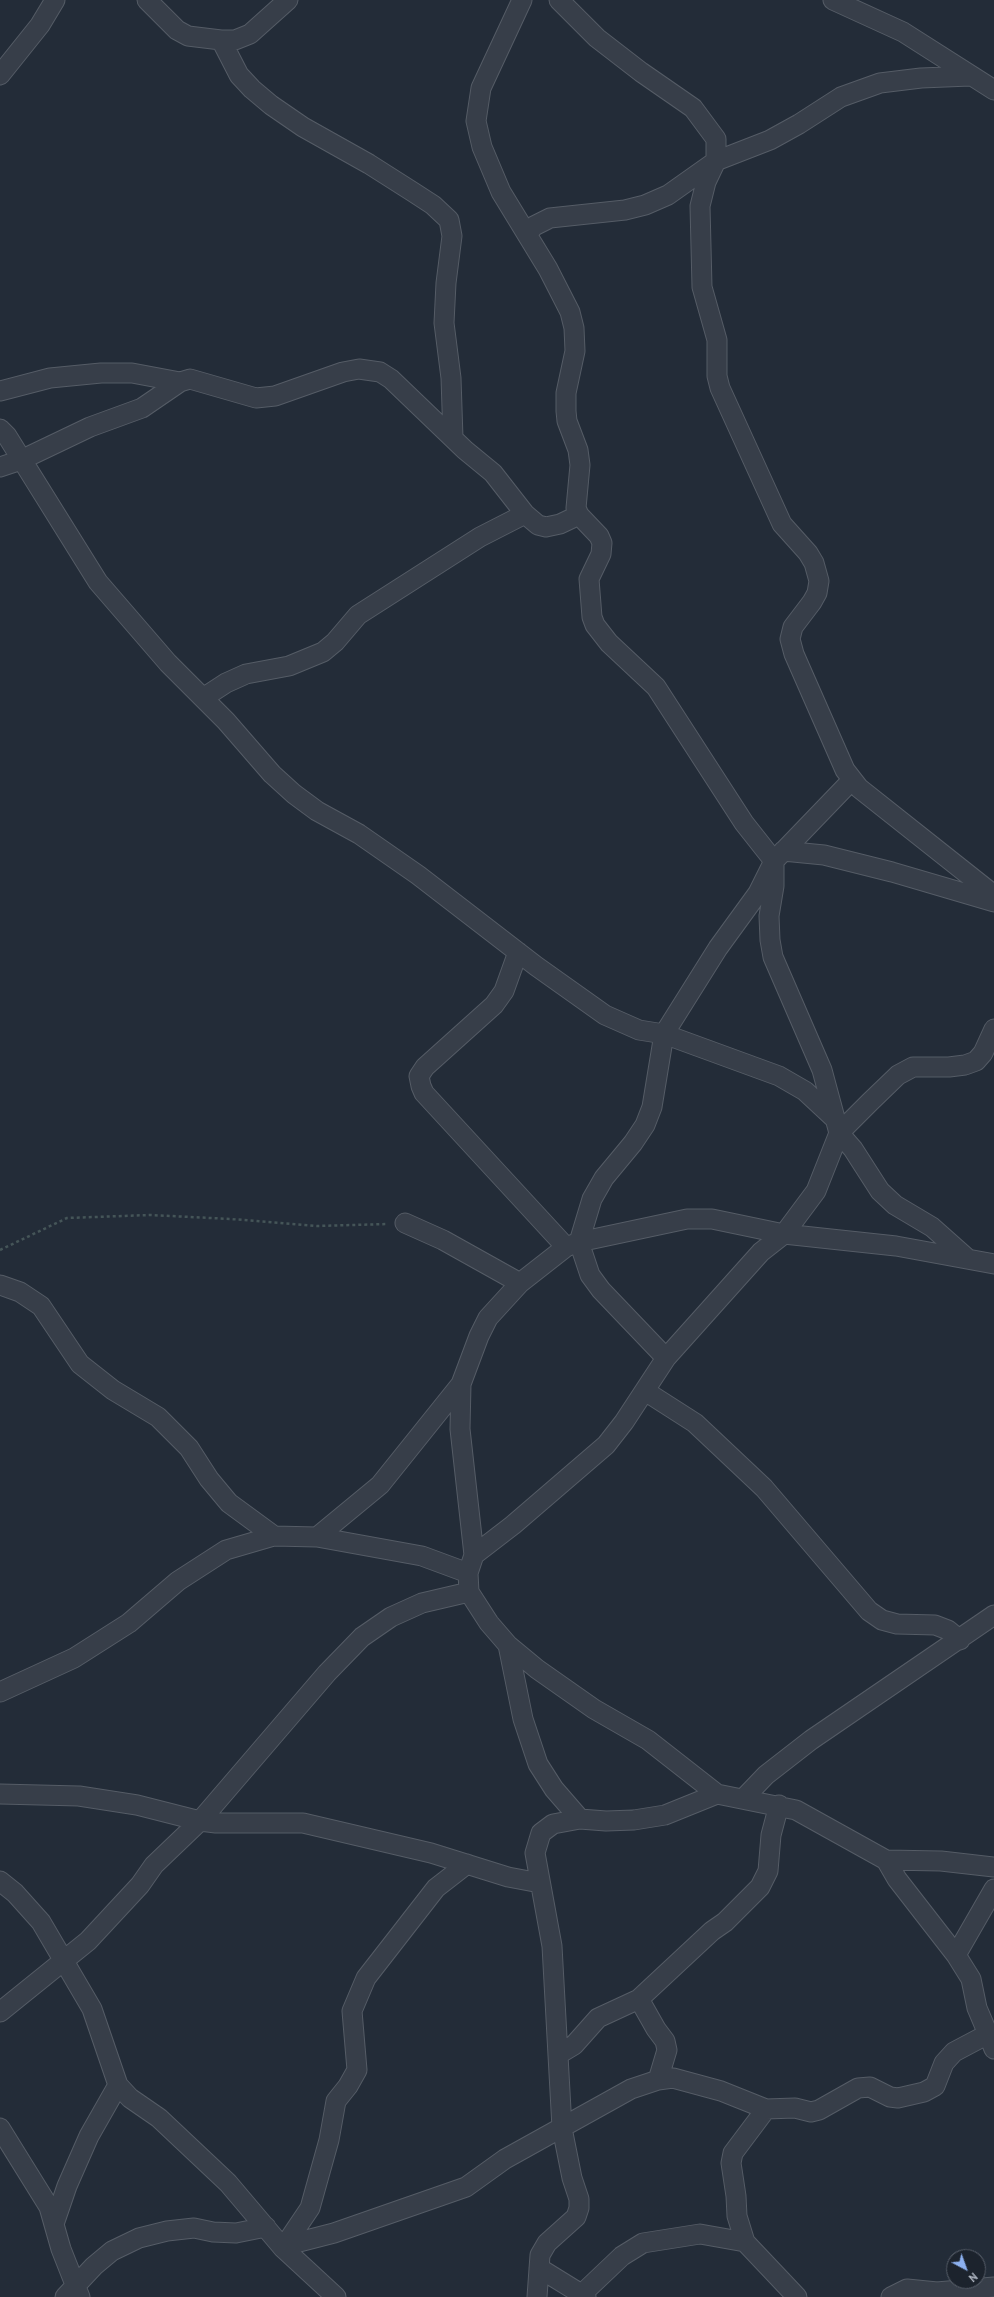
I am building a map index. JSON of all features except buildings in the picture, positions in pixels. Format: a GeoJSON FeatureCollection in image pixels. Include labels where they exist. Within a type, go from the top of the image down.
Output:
{"type":"FeatureCollection","features":[{"type":"Feature","properties":{"kind":"street"},"geometry":{"type":"LineString","coordinates":[[0,74],[31,37],[55,0]]}},
{"type":"Feature","properties":{"kind":"street"},"geometry":{"type":"LineString","coordinates":[[147,0],[178,30],[188,36],[221,40],[235,40],[250,34],[288,0]]}},
{"type":"Feature","properties":{"kind":"street"},"geometry":{"type":"LineString","coordinates":[[522,0],[481,88],[476,121],[482,147],[501,192],[527,234],[570,312],[574,328],[575,351],[566,393],[566,411],[567,421],[578,450],[580,465],[576,508],[579,515],[599,536],[602,544],[601,554],[589,579],[588,591],[595,625],[609,643],[656,687],[740,817],[779,856],[824,855],[877,868],[994,902]]}},
{"type":"Feature","properties":{"kind":"street"},"geometry":{"type":"LineString","coordinates":[[559,0],[597,38],[697,112],[716,139],[716,161],[706,182],[700,206],[702,287],[717,340],[717,376],[720,388],[782,524],[808,553],[814,563],[819,581],[817,593],[812,602],[796,619],[790,639],[794,654],[807,688],[822,715],[845,770],[852,780],[874,802],[994,895]]}},
{"type":"Feature","properties":{"kind":"street"},"geometry":{"type":"LineString","coordinates":[[833,0],[903,32],[994,90]]}},
{"type":"Feature","properties":{"kind":"street"},"geometry":{"type":"LineString","coordinates":[[221,40],[240,75],[252,89],[271,105],[303,127],[369,164],[413,192],[432,205],[449,220],[452,236],[446,283],[444,323],[450,378],[453,438]]}},
{"type":"Feature","properties":{"kind":"street"},"geometry":{"type":"LineString","coordinates":[[527,234],[534,226],[550,218],[625,210],[645,205],[668,195],[716,161],[770,140],[799,124],[841,97],[880,83],[921,78],[970,76]]}},
{"type":"Feature","properties":{"kind":"street"},"geometry":{"type":"LineString","coordinates":[[0,467],[21,460],[90,427],[142,408],[180,382],[190,379],[256,398],[274,396],[343,372],[359,369],[380,372],[391,379],[453,438],[493,473],[525,514],[538,525],[546,527],[560,524],[579,515]]}},
{"type":"Feature","properties":{"kind":"street"},"geometry":{"type":"LineString","coordinates":[[0,392],[50,378],[101,373],[132,373],[180,382]]}},
{"type":"Feature","properties":{"kind":"street"},"geometry":{"type":"LineString","coordinates":[[0,429],[7,436],[98,582],[168,663],[203,698],[272,774],[294,794],[317,811],[359,834],[418,875],[518,952],[605,1015],[638,1030],[664,1034],[779,1076],[805,1090],[837,1125],[880,1191],[895,1205],[932,1227],[968,1259]]}},
{"type":"Feature","properties":{"kind":"street"},"geometry":{"type":"LineString","coordinates":[[203,698],[226,683],[246,674],[289,666],[323,652],[335,642],[358,615],[480,536],[525,514]]}},
{"type":"Feature","properties":{"kind":"street"},"geometry":{"type":"LineString","coordinates":[[572,1245],[592,1199],[604,1178],[633,1143],[645,1124],[652,1106],[664,1034],[718,948],[758,893],[779,856],[852,780]]}},
{"type":"Feature","properties":{"kind":"street"},"geometry":{"type":"LineString","coordinates":[[471,1564],[513,1525],[606,1445],[645,1391],[666,1358],[761,1252],[784,1234],[816,1191],[837,1125],[822,1070],[773,957],[770,940],[769,916],[779,856]]}},
{"type":"Feature","properties":{"kind":"street"},"geometry":{"type":"LineString","coordinates":[[518,952],[504,991],[494,1005],[425,1067],[419,1076],[424,1093],[572,1245],[601,1290],[666,1358]]}},
{"type":"Feature","properties":{"kind":"street"},"geometry":{"type":"LineString","coordinates":[[837,1125],[906,1070],[925,1066],[965,1065],[976,1061],[983,1053],[994,1030]]}},
{"type":"Feature","properties":{"kind":"street"},"geometry":{"type":"LineString","coordinates":[[317,1537],[380,1485],[461,1384],[479,1336],[488,1318],[520,1283],[572,1245],[687,1219],[712,1219],[784,1234],[896,1246],[994,1264]]}},
{"type":"Feature","properties":{"kind":"street"},"geometry":{"type":"LineString","coordinates":[[405,1223],[443,1240],[520,1283]]}},
{"type":"Feature","properties":{"kind":"street"},"geometry":{"type":"LineString","coordinates":[[0,1285],[20,1292],[41,1306],[80,1364],[112,1390],[158,1417],[189,1448],[209,1479],[229,1503],[274,1536]]}},
{"type":"Feature","properties":{"kind":"street"},"geometry":{"type":"LineString","coordinates":[[461,1384],[460,1429],[471,1564],[469,1592],[490,1623],[508,1645],[594,1709],[648,1740],[717,1794],[779,1805],[796,1810],[886,1860],[941,1861],[994,1866]]}},
{"type":"Feature","properties":{"kind":"street"},"geometry":{"type":"LineString","coordinates":[[645,1391],[695,1423],[764,1488],[869,1611],[882,1620],[897,1624],[935,1625],[948,1630],[960,1640]]}},
{"type":"Feature","properties":{"kind":"street"},"geometry":{"type":"LineString","coordinates":[[0,1692],[74,1658],[129,1623],[178,1581],[226,1550],[274,1536],[317,1537],[471,1564]]}},
{"type":"Feature","properties":{"kind":"street"},"geometry":{"type":"LineString","coordinates":[[0,2012],[64,1962],[115,1912],[140,1885],[154,1864],[200,1820],[327,1673],[362,1637],[391,1617],[422,1603],[469,1592]]}},
{"type":"Feature","properties":{"kind":"street"},"geometry":{"type":"LineString","coordinates":[[743,1799],[766,1775],[811,1740],[960,1640],[994,1615]]}},
{"type":"Feature","properties":{"kind":"street"},"geometry":{"type":"LineString","coordinates":[[508,1645],[523,1719],[538,1764],[554,1789],[580,1819]]}},
{"type":"Feature","properties":{"kind":"street"},"geometry":{"type":"LineString","coordinates":[[0,1794],[79,1796],[137,1805],[216,1823],[303,1823],[431,1853],[508,1877],[540,1883]]}},
{"type":"Feature","properties":{"kind":"street"},"geometry":{"type":"LineString","coordinates":[[537,2297],[540,2255],[547,2244],[576,2217],[579,2208],[579,2199],[572,2178],[562,2128],[552,1946],[534,1853],[541,1833],[553,1824],[580,1819],[606,1821],[634,1820],[665,1815],[717,1794]]}},
{"type":"Feature","properties":{"kind":"street"},"geometry":{"type":"LineString","coordinates":[[559,2054],[574,2044],[598,2018],[639,1999],[712,1931],[726,1922],[760,1887],[768,1871],[771,1835],[779,1805]]}},
{"type":"Feature","properties":{"kind":"street"},"geometry":{"type":"LineString","coordinates":[[286,2243],[299,2242],[334,2233],[466,2187],[505,2159],[631,2089],[658,2080],[673,2078],[721,2091],[766,2109],[795,2108],[811,2112],[819,2110],[858,2088],[870,2087],[890,2097],[898,2098],[924,2092],[938,2082],[944,2063],[954,2052],[991,2041],[977,2008],[971,1979],[956,1955],[897,1879],[886,1860]]}},
{"type":"Feature","properties":{"kind":"street"},"geometry":{"type":"LineString","coordinates":[[286,2243],[310,2208],[328,2140],[336,2101],[348,2086],[357,2070],[352,2011],[366,1978],[436,1888],[467,1864]]}},
{"type":"Feature","properties":{"kind":"street"},"geometry":{"type":"LineString","coordinates":[[0,1881],[15,1893],[42,1922],[92,2009],[118,2085],[130,2098],[159,2118],[228,2182],[266,2227],[286,2243],[336,2297]]}},
{"type":"Feature","properties":{"kind":"street"},"geometry":{"type":"LineString","coordinates":[[956,1955],[994,1889]]}},
{"type":"Feature","properties":{"kind":"street"},"geometry":{"type":"LineString","coordinates":[[639,1999],[656,2029],[665,2041],[667,2050],[658,2080]]}},
{"type":"Feature","properties":{"kind":"street"},"geometry":{"type":"LineString","coordinates":[[54,2224],[67,2186],[89,2136],[118,2085]]}},
{"type":"Feature","properties":{"kind":"street"},"geometry":{"type":"LineString","coordinates":[[766,2109],[733,2153],[731,2162],[739,2229],[746,2242],[797,2297]]}},
{"type":"Feature","properties":{"kind":"street"},"geometry":{"type":"LineString","coordinates":[[0,2128],[49,2207],[74,2294]]}},
{"type":"Feature","properties":{"kind":"street"},"geometry":{"type":"LineString","coordinates":[[74,2294],[94,2266],[112,2251],[139,2238],[167,2231],[194,2228],[213,2232],[236,2233],[266,2227]]}},
{"type":"Feature","properties":{"kind":"street"},"geometry":{"type":"LineString","coordinates":[[540,2268],[584,2295],[622,2256],[643,2243],[700,2234],[746,2242]]}},
{"type":"Feature","properties":{"kind":"street"},"geometry":{"type":"LineString","coordinates":[[892,2297],[907,2289],[937,2292],[994,2287]]}},
{"type":"Feature","properties":{"kind":"path"},"geometry":{"type":"LineString","coordinates":[[0,1250],[67,1218],[165,1216],[231,1218],[317,1226],[405,1223]]}}]}
